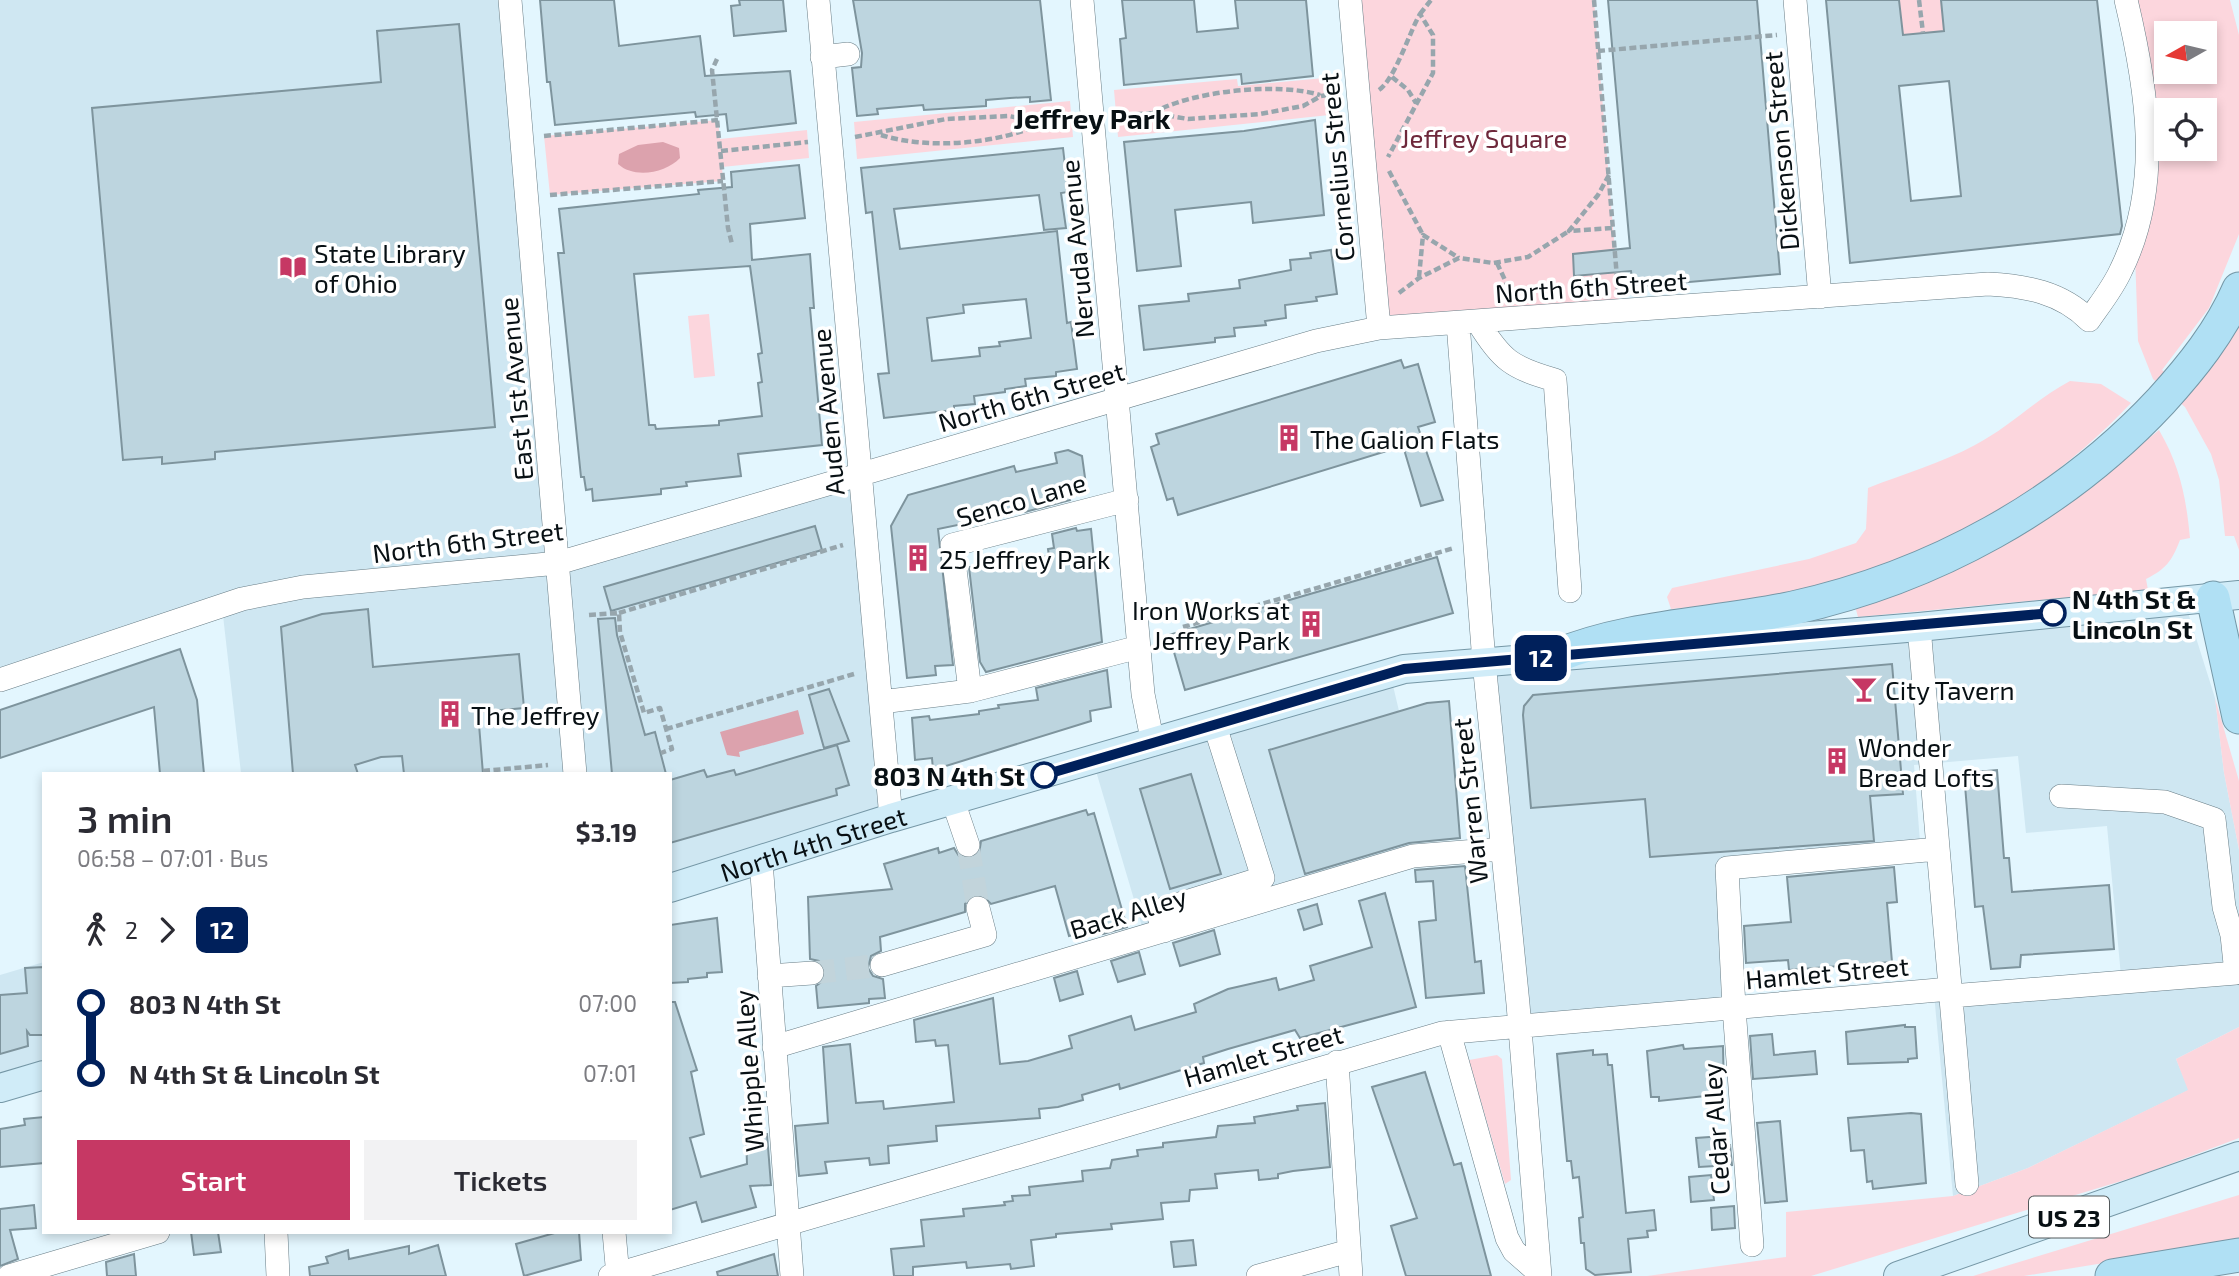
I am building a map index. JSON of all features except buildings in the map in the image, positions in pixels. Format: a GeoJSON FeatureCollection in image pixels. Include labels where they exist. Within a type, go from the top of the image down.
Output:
{"type":"FeatureCollection","features":[{"type":"Feature","properties":{"kind":"highway"},"geometry":{"type":"LineString","coordinates":[[1556,656],[1608,638],[1733,620],[1805,605],[1914,571],[1993,533],[2106,454],[2176,385],[2205,348],[2239,289]]}},
{"type":"Feature","properties":{"kind":"highway"},"geometry":{"type":"LineString","coordinates":[[2226,597],[2227,667],[2239,717]]}},
{"type":"Feature","properties":{"kind":"highway"},"geometry":{"type":"LineString","coordinates":[[2227,667],[2239,632]]}},
{"type":"Feature","properties":{"kind":"highway"},"geometry":{"type":"LineString","coordinates":[[2112,1276],[2239,1255]]}},
{"type":"Feature","properties":{"kind":"main road","name":"North 4th Street"},"geometry":{"type":"LineString","coordinates":[[672,887],[761,862],[891,818],[1404,669],[1919,627],[2226,597]]}},
{"type":"Feature","properties":{"kind":"main road"},"geometry":{"type":"LineString","coordinates":[[0,1088],[42,1076]]}},
{"type":"Feature","properties":{"kind":"main road","name":"US 23"},"geometry":{"type":"LineString","coordinates":[[1899,1276],[2239,1156]]}},
{"type":"Feature","properties":{"kind":"street","name":"East 1st Avenue"},"geometry":{"type":"LineString","coordinates":[[510,0],[575,772]]}},
{"type":"Feature","properties":{"kind":"street","name":"Auden Avenue"},"geometry":{"type":"LineString","coordinates":[[818,0],[891,818]]}},
{"type":"Feature","properties":{"kind":"street","name":"Neruda Avenue"},"geometry":{"type":"LineString","coordinates":[[1082,0],[1144,703],[1153,744]]}},
{"type":"Feature","properties":{"kind":"street","name":"Cornelius Street"},"geometry":{"type":"LineString","coordinates":[[1350,0],[1379,328]]}},
{"type":"Feature","properties":{"kind":"street","name":"Dickenson Street"},"geometry":{"type":"LineString","coordinates":[[1795,0],[1820,297]]}},
{"type":"Feature","properties":{"kind":"street","name":"North 6th Street"},"geometry":{"type":"LineString","coordinates":[[0,680],[242,599],[303,587],[558,563],[1316,341],[1379,328],[1988,284],[2026,286],[2048,293],[2089,320],[2121,270],[2139,222],[2145,184],[2148,128],[2142,74],[2126,0]]}},
{"type":"Feature","properties":{"kind":"street"},"geometry":{"type":"LineString","coordinates":[[822,57],[848,54]]}},
{"type":"Feature","properties":{"kind":"street"},"geometry":{"type":"LineString","coordinates":[[1468,323],[1519,370],[1555,380],[1570,590]]}},
{"type":"Feature","properties":{"kind":"street","name":"Warren Street"},"geometry":{"type":"LineString","coordinates":[[1468,323],[1484,662],[1520,1027],[1540,1274]]}},
{"type":"Feature","properties":{"kind":"street","name":"Senco Lane"},"geometry":{"type":"LineString","coordinates":[[970,691],[952,545],[1127,500]]}},
{"type":"Feature","properties":{"kind":"street"},"geometry":{"type":"LineString","coordinates":[[1919,627],[1967,1184]]}},
{"type":"Feature","properties":{"kind":"street"},"geometry":{"type":"LineString","coordinates":[[881,702],[970,691],[1139,647]]}},
{"type":"Feature","properties":{"kind":"street"},"geometry":{"type":"LineString","coordinates":[[1164,931],[1157,911],[1264,878],[1215,726]]}},
{"type":"Feature","properties":{"kind":"street","name":"Hamlet Street"},"geometry":{"type":"LineString","coordinates":[[615,1275],[1337,1062],[1449,1032],[1734,1008],[2236,973],[2232,935],[2224,907],[2214,819],[2165,802],[2061,796]]}},
{"type":"Feature","properties":{"kind":"street"},"geometry":{"type":"LineString","coordinates":[[953,801],[968,845]]}},
{"type":"Feature","properties":{"kind":"street","name":"Back Alley"},"geometry":{"type":"LineString","coordinates":[[774,1047],[1413,856],[1502,849]]}},
{"type":"Feature","properties":{"kind":"street","name":"Cedar Alley"},"geometry":{"type":"LineString","coordinates":[[1752,1245],[1734,1008],[1727,869],[1938,849]]}},
{"type":"Feature","properties":{"kind":"street","name":"Whipple Alley"},"geometry":{"type":"LineString","coordinates":[[761,862],[792,1276]]}},
{"type":"Feature","properties":{"kind":"street"},"geometry":{"type":"LineString","coordinates":[[882,965],[985,935],[978,908]]}},
{"type":"Feature","properties":{"kind":"street"},"geometry":{"type":"LineString","coordinates":[[769,976],[812,973]]}},
{"type":"Feature","properties":{"kind":"street","name":"Warren Street"},"geometry":{"type":"LineString","coordinates":[[1449,1032],[1507,1238],[1514,1251],[1540,1274]]}},
{"type":"Feature","properties":{"kind":"street"},"geometry":{"type":"LineString","coordinates":[[1337,1062],[1351,1276]]}},
{"type":"Feature","properties":{"kind":"street"},"geometry":{"type":"LineString","coordinates":[[9,1276],[151,1234]]}},
{"type":"Feature","properties":{"kind":"street"},"geometry":{"type":"LineString","coordinates":[[276,1234],[278,1276]]}},
{"type":"Feature","properties":{"kind":"street"},"geometry":{"type":"LineString","coordinates":[[614,1234],[615,1275]]}},
{"type":"Feature","properties":{"kind":"street"},"geometry":{"type":"LineString","coordinates":[[1258,1276],[1349,1251]]}},
{"type":"Feature","properties":{"kind":"path"},"geometry":{"type":"LineString","coordinates":[[1381,90],[1392,77],[1406,39],[1431,0]]}},
{"type":"Feature","properties":{"kind":"path"},"geometry":{"type":"LineString","coordinates":[[1594,0],[1620,312]]}},
{"type":"Feature","properties":{"kind":"path"},"geometry":{"type":"LineString","coordinates":[[1919,0],[1923,33]]}},
{"type":"Feature","properties":{"kind":"path"},"geometry":{"type":"LineString","coordinates":[[1387,159],[1430,82],[1435,62],[1433,35],[1420,14]]}},
{"type":"Feature","properties":{"kind":"path"},"geometry":{"type":"LineString","coordinates":[[1598,51],[1782,35]]}},
{"type":"Feature","properties":{"kind":"path"},"geometry":{"type":"LineString","coordinates":[[717,59],[712,70],[727,228],[732,244]]}},
{"type":"Feature","properties":{"kind":"path"},"geometry":{"type":"LineString","coordinates":[[1392,77],[1409,90],[1416,103]]}},
{"type":"Feature","properties":{"kind":"path"},"geometry":{"type":"LineString","coordinates":[[1153,113],[1186,99],[1246,92],[1301,89],[1321,96]]}},
{"type":"Feature","properties":{"kind":"path"},"geometry":{"type":"LineString","coordinates":[[881,134],[908,141],[947,141],[1014,133],[1043,123],[1092,118],[1153,113],[1188,119],[1260,114],[1303,106],[1321,96],[1336,94]]}},
{"type":"Feature","properties":{"kind":"path"},"geometry":{"type":"LineString","coordinates":[[855,137],[881,134],[904,125],[957,118],[1009,116],[1043,123]]}},
{"type":"Feature","properties":{"kind":"path"},"geometry":{"type":"LineString","coordinates":[[544,136],[718,120]]}},
{"type":"Feature","properties":{"kind":"path"},"geometry":{"type":"LineString","coordinates":[[721,151],[808,142]]}},
{"type":"Feature","properties":{"kind":"path"},"geometry":{"type":"LineString","coordinates":[[1387,165],[1405,205],[1423,234],[1458,258],[1497,263],[1528,257],[1550,246],[1569,231],[1598,195],[1609,174]]}},
{"type":"Feature","properties":{"kind":"path"},"geometry":{"type":"LineString","coordinates":[[550,195],[723,181]]}},
{"type":"Feature","properties":{"kind":"path"},"geometry":{"type":"LineString","coordinates":[[1569,231],[1613,228]]}},
{"type":"Feature","properties":{"kind":"path"},"geometry":{"type":"LineString","coordinates":[[1419,278],[1423,234]]}},
{"type":"Feature","properties":{"kind":"path"},"geometry":{"type":"LineString","coordinates":[[1399,293],[1419,278],[1458,258]]}},
{"type":"Feature","properties":{"kind":"path"},"geometry":{"type":"LineString","coordinates":[[1497,263],[1515,302]]}},
{"type":"Feature","properties":{"kind":"path"},"geometry":{"type":"LineString","coordinates":[[589,615],[619,613],[843,545]]}},
{"type":"Feature","properties":{"kind":"path"},"geometry":{"type":"LineString","coordinates":[[1183,627],[1460,547]]}},
{"type":"Feature","properties":{"kind":"path"},"geometry":{"type":"LineString","coordinates":[[619,613],[620,632],[644,713],[660,708],[672,749],[661,753]]}},
{"type":"Feature","properties":{"kind":"path"},"geometry":{"type":"LineString","coordinates":[[666,729],[854,674]]}},
{"type":"Feature","properties":{"kind":"path"},"geometry":{"type":"LineString","coordinates":[[483,771],[548,765]]}},
{"type":"Feature","properties":{"kind":"shaded area"},"geometry":{"type":"Polygon","coordinates":[[[0,0],[511,0],[575,772],[241,772],[221,598],[0,677],[0,0]]]}},
{"type":"Feature","properties":{"kind":"shaded area"},"geometry":{"type":"Polygon","coordinates":[[[663,142],[679,148],[680,158],[667,167],[641,173],[632,172],[618,164],[619,154],[638,145],[663,142]]]}},
{"type":"Feature","properties":{"kind":"shaded area"},"geometry":{"type":"Polygon","coordinates":[[[859,479],[888,824],[672,889],[672,772],[579,772],[562,566],[859,479]]]}},
{"type":"Feature","properties":{"kind":"shaded area"},"geometry":{"type":"Polygon","coordinates":[[[2180,587],[2215,698],[2224,773],[2239,850],[2239,1027],[2176,1059],[2189,1090],[2028,1168],[1953,1196],[1934,994],[2121,976],[2107,826],[2026,833],[2018,756],[1914,765],[1920,842],[1716,862],[1726,1008],[1518,1023],[1484,662],[1671,609],[1756,601],[1833,620],[2180,587]]]}},
{"type":"Feature","properties":{"kind":"shaded area"},"geometry":{"type":"Polygon","coordinates":[[[1390,673],[1399,711],[1411,856],[1146,940],[1093,761],[1390,673]]]}},
{"type":"Feature","properties":{"kind":"shaded area"},"geometry":{"type":"Polygon","coordinates":[[[798,710],[804,734],[739,752],[740,757],[727,755],[720,732],[798,710]]]}},
{"type":"Feature","properties":{"kind":"shaded area"},"geometry":{"type":"Polygon","coordinates":[[[42,963],[42,1077],[0,1089],[0,975],[42,963]]]}},
{"type":"Feature","properties":{"kind":"green space","name":"Jeffrey Square"},"geometry":{"type":"Polygon","coordinates":[[[1350,0],[1594,0],[1620,312],[1379,328],[1350,0]]]}},
{"type":"Feature","properties":{"kind":"green space"},"geometry":{"type":"Polygon","coordinates":[[[1899,0],[1941,0],[1944,31],[1903,35],[1899,0]]]}},
{"type":"Feature","properties":{"kind":"green space"},"geometry":{"type":"Polygon","coordinates":[[[2129,0],[2230,0],[2239,35],[2239,234],[2209,308],[2162,370],[2190,393],[2215,362],[2239,323],[2239,550],[2234,536],[2225,536],[2219,480],[2211,454],[2185,407],[2153,379],[2138,341],[2135,253],[2146,213],[2129,0]]]}},
{"type":"Feature","properties":{"kind":"green space"},"geometry":{"type":"Polygon","coordinates":[[[1335,77],[1339,114],[1118,137],[1114,90],[1237,79],[1238,86],[1335,77]]]}},
{"type":"Feature","properties":{"kind":"green space"},"geometry":{"type":"Polygon","coordinates":[[[1070,101],[1073,137],[857,159],[854,122],[1070,101]]]}},
{"type":"Feature","properties":{"kind":"green space"},"geometry":{"type":"Polygon","coordinates":[[[718,120],[720,139],[807,130],[809,158],[722,167],[723,181],[550,195],[544,136],[718,120]]]}},
{"type":"Feature","properties":{"kind":"green space"},"geometry":{"type":"Polygon","coordinates":[[[709,314],[715,376],[694,378],[688,316],[709,314]]]}},
{"type":"Feature","properties":{"kind":"green space"},"geometry":{"type":"Polygon","coordinates":[[[2070,381],[2101,384],[2131,403],[2051,475],[1960,532],[1911,556],[1861,575],[1809,590],[1756,601],[1671,609],[1667,597],[1672,588],[1809,559],[1856,543],[1866,529],[1868,488],[1936,463],[1975,445],[2070,381]]]}},
{"type":"Feature","properties":{"kind":"green space"},"geometry":{"type":"Polygon","coordinates":[[[2159,430],[2181,482],[2190,538],[2180,540],[2168,564],[2146,579],[2148,590],[1858,617],[1855,606],[1917,587],[2006,543],[2106,473],[2159,430]]]}},
{"type":"Feature","properties":{"kind":"green space"},"geometry":{"type":"Polygon","coordinates":[[[2215,698],[2239,781],[2239,850],[2224,773],[2215,698]]]}},
{"type":"Feature","properties":{"kind":"green space"},"geometry":{"type":"Polygon","coordinates":[[[2239,1027],[2239,1138],[2141,1175],[1811,1276],[1647,1276],[1786,1257],[1786,1212],[1953,1196],[2028,1168],[2188,1090],[2176,1059],[2239,1027]]]}},
{"type":"Feature","properties":{"kind":"green space"},"geometry":{"type":"Polygon","coordinates":[[[1497,1055],[1502,1059],[1511,1180],[1505,1184],[1469,1060],[1497,1055]]]}},
{"type":"Feature","properties":{"kind":"green space"},"geometry":{"type":"Polygon","coordinates":[[[2239,1195],[2239,1241],[2024,1276],[1973,1276],[2239,1195]]]}},
{"type":"Feature","properties":{"kind":"tunnel"},"geometry":{"type":"LineString","coordinates":[[968,845],[978,908]]}},
{"type":"Feature","properties":{"kind":"tunnel"},"geometry":{"type":"LineString","coordinates":[[812,973],[882,965]]}},
{"type":"Feature","properties":{"kind":"bus line","name":"12"},"geometry":{"type":"LineString","coordinates":[[1044,775],[1404,669],[1919,627],[2053,613]]}},
{"type":"Feature","properties":{"kind":"place","name":"State Library of Ohio"},"geometry":{"type":"Point","coordinates":[293,267]}},
{"type":"Feature","properties":{"kind":"place","name":"The Galion Flats"},"geometry":{"type":"Point","coordinates":[1289,438]}},
{"type":"Feature","properties":{"kind":"place","name":"25 Jeffrey Park"},"geometry":{"type":"Point","coordinates":[918,558]}},
{"type":"Feature","properties":{"kind":"place","name":"N 4th St & Lincoln St"},"geometry":{"type":"Point","coordinates":[2053,613]}},
{"type":"Feature","properties":{"kind":"place","name":"Iron Works at Jeffrey Park"},"geometry":{"type":"Point","coordinates":[1311,624]}},
{"type":"Feature","properties":{"kind":"place","name":"City Tavern"},"geometry":{"type":"Point","coordinates":[1864,689]}},
{"type":"Feature","properties":{"kind":"place","name":"The Jeffrey"},"geometry":{"type":"Point","coordinates":[450,714]}},
{"type":"Feature","properties":{"kind":"place","name":"Wonder Bread Lofts"},"geometry":{"type":"Point","coordinates":[1837,761]}},
{"type":"Feature","properties":{"kind":"place","name":"803 N 4th St"},"geometry":{"type":"Point","coordinates":[1044,775]}},
{"type":"Feature","properties":{"kind":"district","name":"Jeffrey Park"},"geometry":{"type":"Point","coordinates":[1092,118]}}]}
